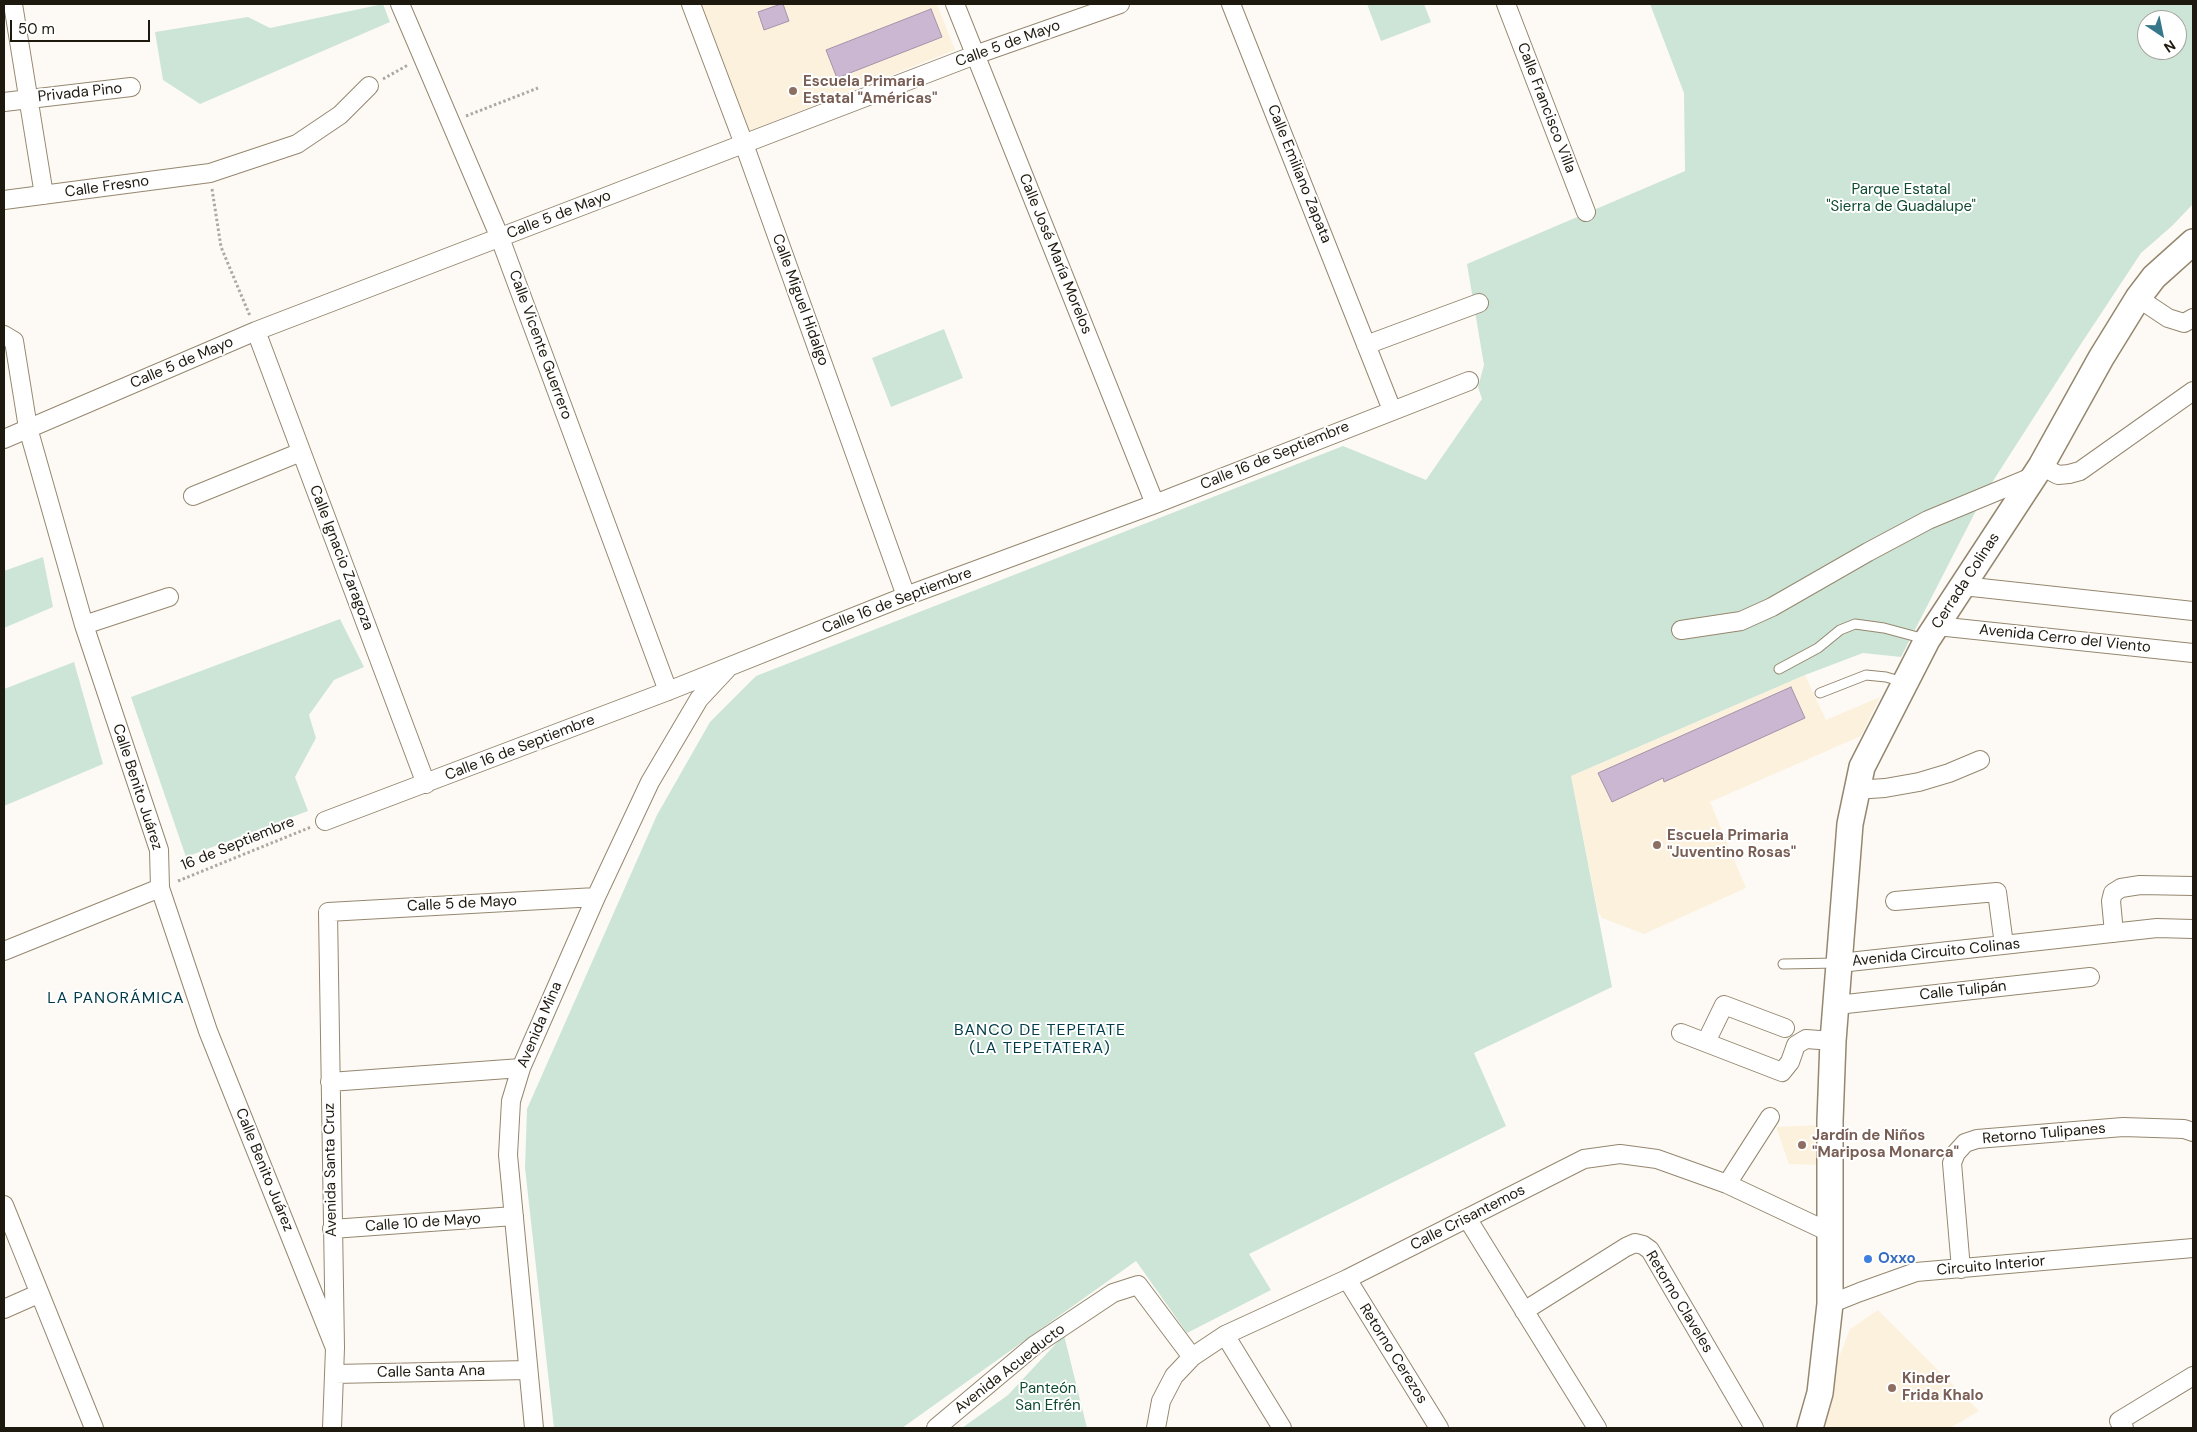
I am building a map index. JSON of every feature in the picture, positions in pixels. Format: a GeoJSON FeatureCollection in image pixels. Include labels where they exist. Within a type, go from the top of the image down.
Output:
{"type":"FeatureCollection","features":[{"type":"Feature","properties":{"kind":"main road","name":"Cerrada Colinas"},"geometry":{"type":"LineString","coordinates":[[1840,963],[1850,824],[1855,790],[1862,767],[1932,633],[2038,471],[2101,358],[2138,298],[2154,277],[2193,242]]}},
{"type":"Feature","properties":{"kind":"main road","name":"Avenida Circuito Colinas"},"geometry":{"type":"LineString","coordinates":[[1830,1304],[1829,1232],[1834,1041],[1840,963]]}},
{"type":"Feature","properties":{"kind":"main road"},"geometry":{"type":"LineString","coordinates":[[1812,1427],[1820,1393],[1830,1304]]}},
{"type":"Feature","properties":{"kind":"street"},"geometry":{"type":"LineString","coordinates":[[13,4],[44,195]]}},
{"type":"Feature","properties":{"kind":"street","name":"Calle Vicente Guerrero"},"geometry":{"type":"LineString","coordinates":[[400,4],[500,238],[668,692]]}},
{"type":"Feature","properties":{"kind":"street","name":"Calle Miguel Hidalgo"},"geometry":{"type":"LineString","coordinates":[[691,4],[744,144],[906,596]]}},
{"type":"Feature","properties":{"kind":"street","name":"Calle José María Morelos"},"geometry":{"type":"LineString","coordinates":[[955,4],[1155,504]]}},
{"type":"Feature","properties":{"kind":"street","name":"Calle 5 de Mayo"},"geometry":{"type":"LineString","coordinates":[[4,439],[256,331],[975,54],[1120,4]]}},
{"type":"Feature","properties":{"kind":"street","name":"Calle Emiliano Zapata"},"geometry":{"type":"LineString","coordinates":[[1231,4],[1392,410]]}},
{"type":"Feature","properties":{"kind":"street","name":"Calle Francisco Villa"},"geometry":{"type":"LineString","coordinates":[[1506,4],[1586,212]]}},
{"type":"Feature","properties":{"kind":"street","name":"Calle Fresno"},"geometry":{"type":"LineString","coordinates":[[4,200],[210,173],[297,144],[340,115],[369,86]]}},
{"type":"Feature","properties":{"kind":"street","name":"Privada Pino"},"geometry":{"type":"LineString","coordinates":[[4,102],[131,88]]}},
{"type":"Feature","properties":{"kind":"street"},"geometry":{"type":"LineString","coordinates":[[2138,298],[2168,318],[2184,322],[2193,318]]}},
{"type":"Feature","properties":{"kind":"street"},"geometry":{"type":"LineString","coordinates":[[1366,344],[1479,303]]}},
{"type":"Feature","properties":{"kind":"street","name":"Calle Ignacio Zaragoza"},"geometry":{"type":"LineString","coordinates":[[256,331],[426,784]]}},
{"type":"Feature","properties":{"kind":"street","name":"Calle Benito Juárez"},"geometry":{"type":"LineString","coordinates":[[4,335],[14,340],[28,428],[84,624],[158,850],[160,888],[208,1031],[335,1348]]}},
{"type":"Feature","properties":{"kind":"street","name":"Calle 16 de Septiembre"},"geometry":{"type":"LineString","coordinates":[[325,821],[668,692],[730,665],[906,596],[1155,504],[1469,381]]}},
{"type":"Feature","properties":{"kind":"street"},"geometry":{"type":"LineString","coordinates":[[1681,630],[1741,621],[1772,607],[1928,520],[2038,471],[2058,475],[2080,471],[2193,391]]}},
{"type":"Feature","properties":{"kind":"street"},"geometry":{"type":"LineString","coordinates":[[193,496],[301,452]]}},
{"type":"Feature","properties":{"kind":"street"},"geometry":{"type":"LineString","coordinates":[[1962,586],[2193,611]]}},
{"type":"Feature","properties":{"kind":"street"},"geometry":{"type":"LineString","coordinates":[[84,624],[169,597]]}},
{"type":"Feature","properties":{"kind":"street","name":"Avenida Cerro del Viento"},"geometry":{"type":"LineString","coordinates":[[1932,633],[2193,653]]}},
{"type":"Feature","properties":{"kind":"street","name":"Avenida Mina"},"geometry":{"type":"LineString","coordinates":[[534,1428],[508,1155],[511,1101],[520,1068],[596,896],[650,782],[699,699],[730,665]]}},
{"type":"Feature","properties":{"kind":"street"},"geometry":{"type":"LineString","coordinates":[[1855,790],[1885,788],[1919,782],[1949,773],[1980,760]]}},
{"type":"Feature","properties":{"kind":"street"},"geometry":{"type":"LineString","coordinates":[[2114,933],[2111,901],[2113,893],[2121,888],[2140,885],[2193,886]]}},
{"type":"Feature","properties":{"kind":"street"},"geometry":{"type":"LineString","coordinates":[[4,951],[160,888]]}},
{"type":"Feature","properties":{"kind":"street"},"geometry":{"type":"LineString","coordinates":[[1895,901],[1997,892],[2004,945]]}},
{"type":"Feature","properties":{"kind":"street","name":"Calle 5 de Mayo"},"geometry":{"type":"LineString","coordinates":[[328,912],[596,896]]}},
{"type":"Feature","properties":{"kind":"street","name":"Avenida Santa Cruz"},"geometry":{"type":"LineString","coordinates":[[328,912],[335,1348],[332,1428]]}},
{"type":"Feature","properties":{"kind":"street","name":"Avenida Circuito Colinas"},"geometry":{"type":"LineString","coordinates":[[1840,963],[2157,928],[2193,930]]}},
{"type":"Feature","properties":{"kind":"street","name":"Calle Tulipán"},"geometry":{"type":"LineString","coordinates":[[1837,1005],[2090,977]]}},
{"type":"Feature","properties":{"kind":"street"},"geometry":{"type":"LineString","coordinates":[[1706,1042],[1724,1004],[1785,1028]]}},
{"type":"Feature","properties":{"kind":"street"},"geometry":{"type":"LineString","coordinates":[[1681,1033],[1782,1072],[1790,1062],[1796,1045],[1806,1039],[1834,1041]]}},
{"type":"Feature","properties":{"kind":"street"},"geometry":{"type":"LineString","coordinates":[[330,1082],[520,1068]]}},
{"type":"Feature","properties":{"kind":"street"},"geometry":{"type":"LineString","coordinates":[[1727,1184],[1770,1117]]}},
{"type":"Feature","properties":{"kind":"street","name":"Retorno Tulipanes"},"geometry":{"type":"LineString","coordinates":[[1960,1269],[1952,1163],[1956,1153],[1966,1144],[1977,1140],[2123,1126],[2184,1129],[2193,1132]]}},
{"type":"Feature","properties":{"kind":"street","name":"Calle Crisantemos"},"geometry":{"type":"LineString","coordinates":[[1156,1428],[1161,1401],[1174,1376],[1192,1357],[1225,1335],[1347,1279],[1584,1159],[1620,1154],[1657,1159],[1727,1184],[1829,1232]]}},
{"type":"Feature","properties":{"kind":"street"},"geometry":{"type":"LineString","coordinates":[[4,1205],[38,1294],[94,1428]]}},
{"type":"Feature","properties":{"kind":"street","name":"Calle 10 de Mayo"},"geometry":{"type":"LineString","coordinates":[[332,1229],[514,1216]]}},
{"type":"Feature","properties":{"kind":"street"},"geometry":{"type":"LineString","coordinates":[[1467,1218],[1597,1428]]}},
{"type":"Feature","properties":{"kind":"street","name":"Retorno Claveles"},"geometry":{"type":"LineString","coordinates":[[1524,1311],[1626,1247],[1635,1243],[1643,1245],[1650,1250],[1754,1428]]}},
{"type":"Feature","properties":{"kind":"street","name":"Circuito Interior"},"geometry":{"type":"LineString","coordinates":[[1830,1304],[1916,1272],[2193,1248]]}},
{"type":"Feature","properties":{"kind":"street","name":"Retorno Cerezos"},"geometry":{"type":"LineString","coordinates":[[1347,1279],[1439,1428]]}},
{"type":"Feature","properties":{"kind":"street","name":"Avenida Acueducto"},"geometry":{"type":"LineString","coordinates":[[936,1428],[1035,1345],[1113,1293],[1138,1285],[1192,1357]]}},
{"type":"Feature","properties":{"kind":"street"},"geometry":{"type":"LineString","coordinates":[[4,1309],[38,1294]]}},
{"type":"Feature","properties":{"kind":"street"},"geometry":{"type":"LineString","coordinates":[[1225,1335],[1282,1428]]}},
{"type":"Feature","properties":{"kind":"street","name":"Calle Santa Ana"},"geometry":{"type":"LineString","coordinates":[[334,1374],[528,1370]]}},
{"type":"Feature","properties":{"kind":"street"},"geometry":{"type":"LineString","coordinates":[[2124,1428],[2119,1420],[2193,1376]]}},
{"type":"Feature","properties":{"kind":"lane"},"geometry":{"type":"LineString","coordinates":[[1779,668],[1818,648],[1840,630],[1855,624],[1932,633]]}},
{"type":"Feature","properties":{"kind":"lane"},"geometry":{"type":"LineString","coordinates":[[1820,693],[1866,675],[1886,677],[1905,683]]}},
{"type":"Feature","properties":{"kind":"lane"},"geometry":{"type":"LineString","coordinates":[[1783,964],[1840,963]]}},
{"type":"Feature","properties":{"kind":"path"},"geometry":{"type":"LineString","coordinates":[[369,86],[422,58]]}},
{"type":"Feature","properties":{"kind":"path"},"geometry":{"type":"LineString","coordinates":[[450,122],[538,88]]}},
{"type":"Feature","properties":{"kind":"path"},"geometry":{"type":"LineString","coordinates":[[210,173],[221,247],[256,331]]}},
{"type":"Feature","properties":{"kind":"path","name":"16 de Septiembre"},"geometry":{"type":"LineString","coordinates":[[160,888],[325,821]]}},
{"type":"Feature","properties":{"kind":"shaded area","name":"Escuela Primaria Estatal \"Américas\""},"geometry":{"type":"Polygon","coordinates":[[[702,4],[937,4],[955,50],[749,131],[702,4]]]}},
{"type":"Feature","properties":{"kind":"shaded area","name":"Escuela Primaria \"Juventino Rosas\""},"geometry":{"type":"Polygon","coordinates":[[[1805,675],[1826,720],[1880,697],[1861,736],[1710,802],[1746,888],[1644,934],[1602,918],[1598,912],[1571,776],[1805,675]]]}},
{"type":"Feature","properties":{"kind":"shaded area","name":"Jardín de Niños \"Mariposa Monarca\""},"geometry":{"type":"Polygon","coordinates":[[[1823,1125],[1819,1165],[1789,1164],[1776,1127],[1823,1125]]]}},
{"type":"Feature","properties":{"kind":"shaded area","name":"Kinder Frida Khalo"},"geometry":{"type":"Polygon","coordinates":[[[1878,1310],[1979,1411],[1950,1428],[1818,1428],[1836,1365],[1850,1329],[1878,1310]]]}},
{"type":"Feature","properties":{"kind":"green space"},"geometry":{"type":"Polygon","coordinates":[[[383,4],[390,22],[200,104],[163,80],[155,32],[248,17],[270,28],[383,4]]]}},
{"type":"Feature","properties":{"kind":"green space"},"geometry":{"type":"Polygon","coordinates":[[[1367,4],[1424,4],[1431,22],[1381,41],[1367,4]]]}},
{"type":"Feature","properties":{"kind":"green space","name":"Parque Estatal \"Sierra de Guadalupe\""},"geometry":{"type":"Polygon","coordinates":[[[1650,4],[2193,4],[2193,204],[2172,226],[2141,253],[2079,347],[1984,495],[1901,657],[1863,653],[1805,675],[1571,776],[1612,987],[1474,1053],[1506,1126],[1249,1254],[1271,1290],[1187,1333],[1136,1261],[902,1428],[554,1428],[525,1168],[527,1109],[657,815],[710,722],[756,676],[1343,446],[1426,480],[1482,399],[1478,387],[1484,365],[1467,264],[1685,171],[1684,93],[1650,4]]]}},
{"type":"Feature","properties":{"kind":"green space"},"geometry":{"type":"Polygon","coordinates":[[[944,329],[963,378],[891,407],[872,358],[944,329]]]}},
{"type":"Feature","properties":{"kind":"green space"},"geometry":{"type":"Polygon","coordinates":[[[43,557],[53,607],[4,628],[4,571],[43,557]]]}},
{"type":"Feature","properties":{"kind":"green space"},"geometry":{"type":"Polygon","coordinates":[[[340,619],[364,667],[334,680],[309,715],[316,738],[295,777],[308,811],[186,857],[131,697],[340,619]]]}},
{"type":"Feature","properties":{"kind":"green space"},"geometry":{"type":"Polygon","coordinates":[[[74,662],[103,764],[4,806],[4,689],[74,662]]]}},
{"type":"Feature","properties":{"kind":"green space","name":"Panteón San Efrén"},"geometry":{"type":"Polygon","coordinates":[[[1064,1335],[1087,1428],[962,1428],[1008,1395],[1064,1335]]]}},
{"type":"Feature","properties":{"kind":"building"},"geometry":{"type":"Polygon","coordinates":[[[783,4],[789,21],[764,30],[758,12],[783,4]]]}},
{"type":"Feature","properties":{"kind":"building"},"geometry":{"type":"Polygon","coordinates":[[[931,9],[942,37],[837,78],[826,50],[931,9]]]}},
{"type":"Feature","properties":{"kind":"building"},"geometry":{"type":"Polygon","coordinates":[[[1791,687],[1805,718],[1664,782],[1663,778],[1612,802],[1598,773],[1791,687]]]}},
{"type":"Feature","properties":{"kind":"place","name":"Escuela Primaria Estatal \"Américas\""},"geometry":{"type":"Point","coordinates":[793,91]}},
{"type":"Feature","properties":{"kind":"place","name":"Escuela Primaria \"Juventino Rosas\""},"geometry":{"type":"Point","coordinates":[1657,845]}},
{"type":"Feature","properties":{"kind":"place","name":"Jardín de Niños \"Mariposa Monarca\""},"geometry":{"type":"Point","coordinates":[1802,1145]}},
{"type":"Feature","properties":{"kind":"place","name":"Oxxo"},"geometry":{"type":"Point","coordinates":[1868,1259]}},
{"type":"Feature","properties":{"kind":"place","name":"Kinder Frida Khalo"},"geometry":{"type":"Point","coordinates":[1892,1388]}},
{"type":"Feature","properties":{"kind":"district","name":"LA PANORÁMICA"},"geometry":{"type":"Point","coordinates":[116,999]}},
{"type":"Feature","properties":{"kind":"district","name":"BANCO DE TEPETATE (LA TEPETATERA)"},"geometry":{"type":"Point","coordinates":[1040,1040]}}]}
